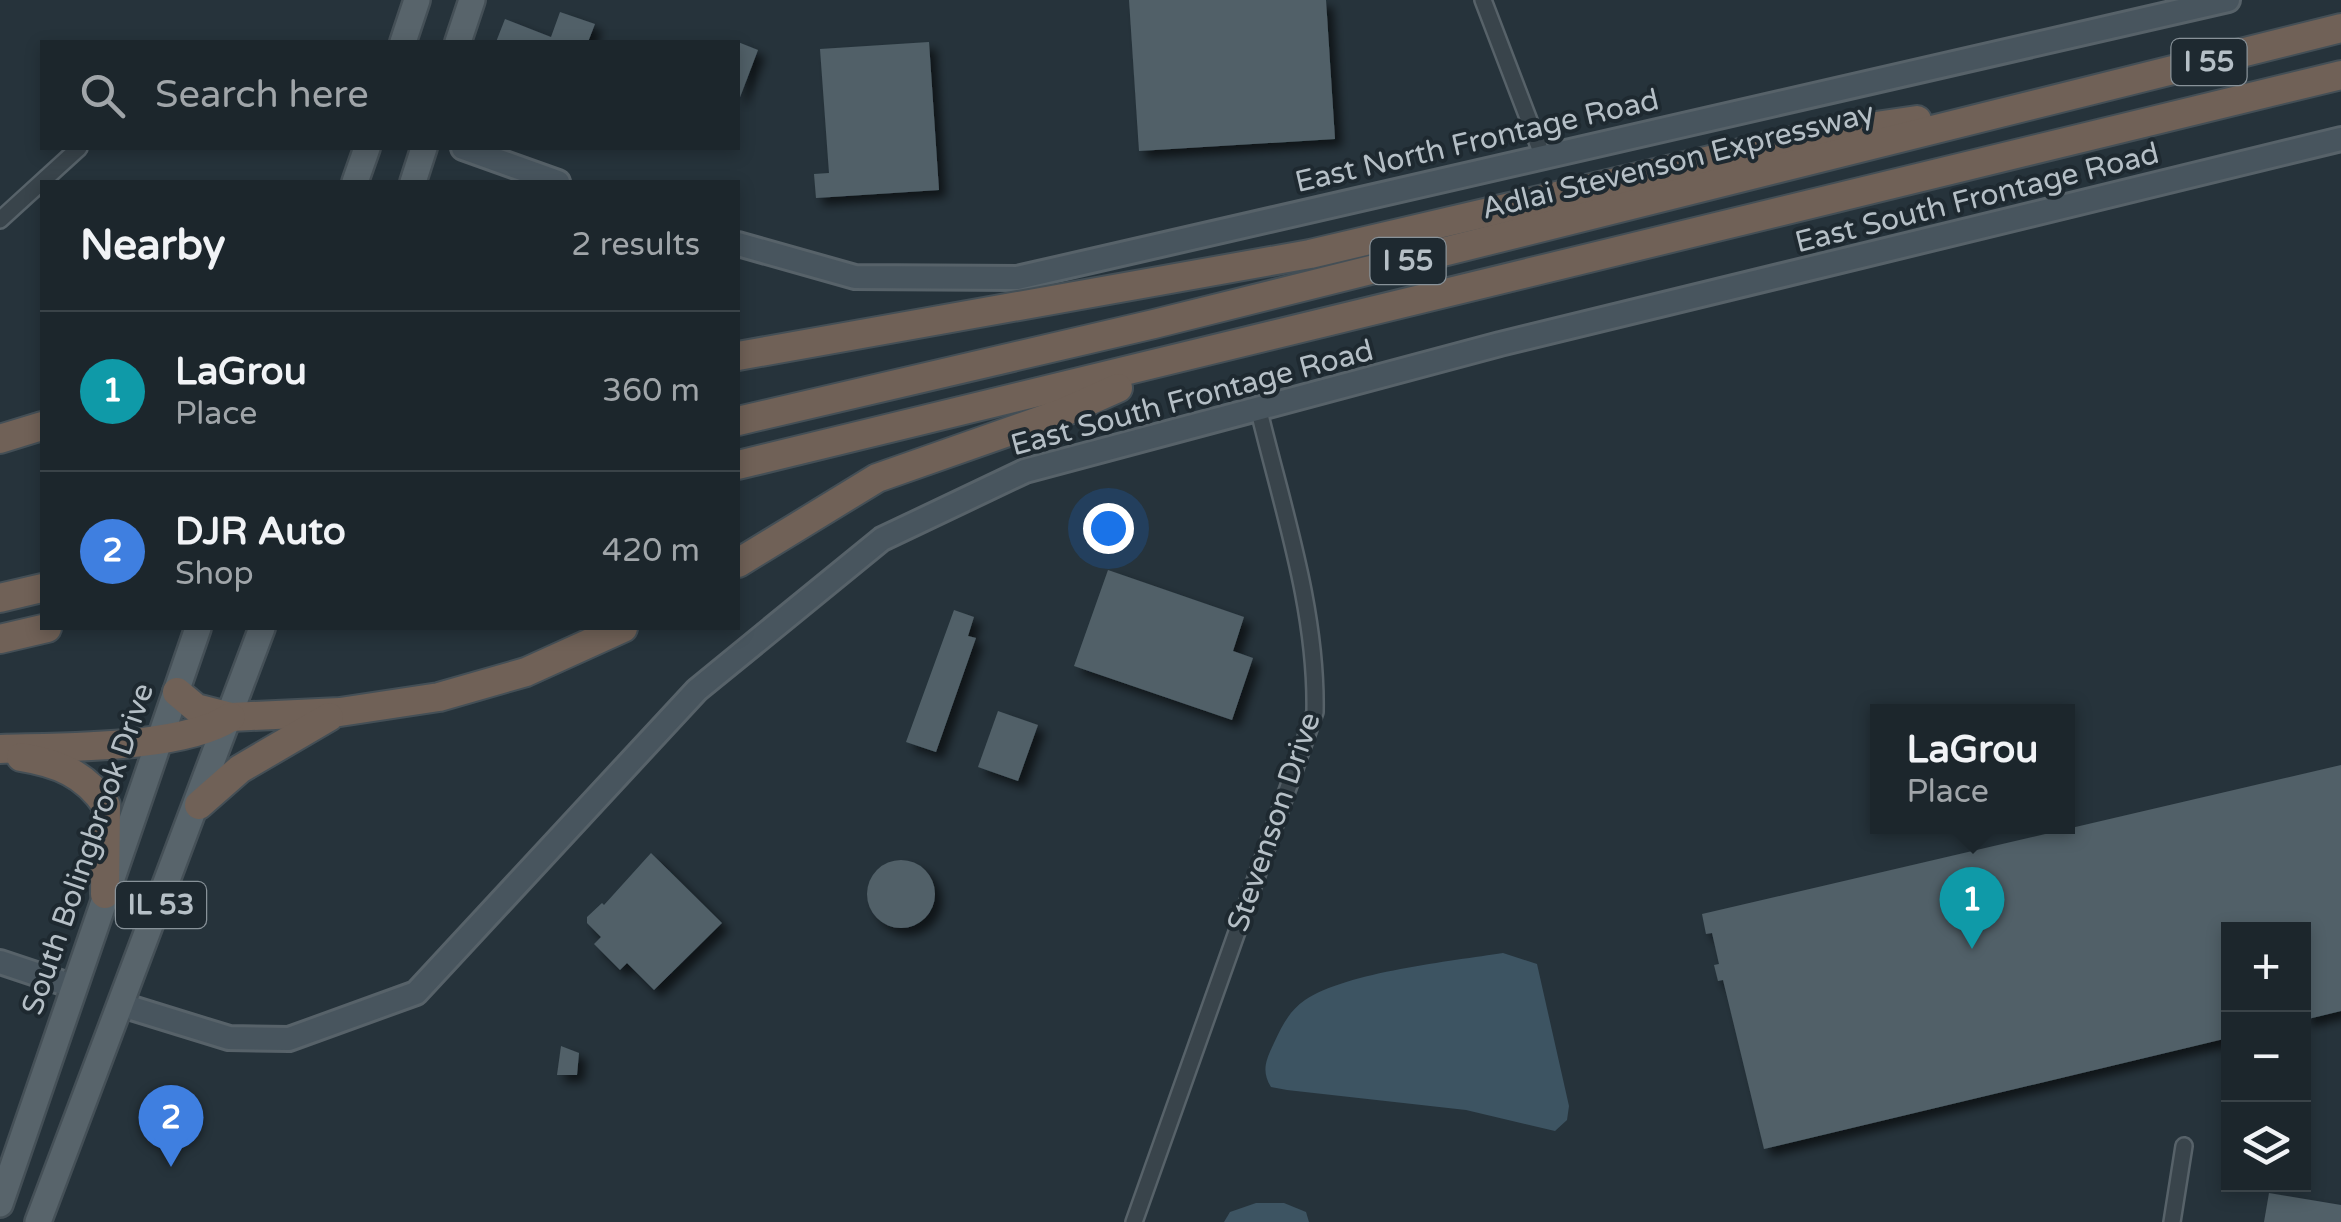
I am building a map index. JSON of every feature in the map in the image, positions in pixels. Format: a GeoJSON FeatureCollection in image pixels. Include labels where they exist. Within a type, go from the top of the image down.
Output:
{"type":"FeatureCollection","features":[{"type":"Feature","properties":{"kind":"highway","name":"Adlai Stevenson Expressway"},"geometry":{"type":"LineString","coordinates":[[740,422],[2077,97],[2341,28]]}},
{"type":"Feature","properties":{"kind":"highway","name":"I 55"},"geometry":{"type":"LineString","coordinates":[[740,464],[1179,361],[2341,75]]}},
{"type":"Feature","properties":{"kind":"highway"},"geometry":{"type":"LineString","coordinates":[[740,356],[1310,254],[1820,134],[2077,97]]}},
{"type":"Feature","properties":{"kind":"highway"},"geometry":{"type":"LineString","coordinates":[[740,561],[877,478],[1062,413],[1179,361]]}},
{"type":"Feature","properties":{"kind":"highway"},"geometry":{"type":"LineString","coordinates":[[0,439],[40,427]]}},
{"type":"Feature","properties":{"kind":"highway"},"geometry":{"type":"LineString","coordinates":[[0,598],[40,588]]}},
{"type":"Feature","properties":{"kind":"highway"},"geometry":{"type":"LineString","coordinates":[[0,639],[40,630]]}},
{"type":"Feature","properties":{"kind":"highway"},"geometry":{"type":"LineString","coordinates":[[177,692],[196,708],[232,717],[340,712],[439,696],[526,672],[618,630]]}},
{"type":"Feature","properties":{"kind":"highway"},"geometry":{"type":"LineString","coordinates":[[199,805],[279,743],[340,712]]}},
{"type":"Feature","properties":{"kind":"highway"},"geometry":{"type":"LineString","coordinates":[[0,752],[160,739],[214,728],[232,717]]}},
{"type":"Feature","properties":{"kind":"highway"},"geometry":{"type":"LineString","coordinates":[[0,752],[48,761],[78,774],[96,790],[106,805],[104,894]]}},
{"type":"Feature","properties":{"kind":"main road"},"geometry":{"type":"LineString","coordinates":[[404,40],[417,0]]}},
{"type":"Feature","properties":{"kind":"main road"},"geometry":{"type":"LineString","coordinates":[[459,40],[472,0]]}},
{"type":"Feature","properties":{"kind":"main road"},"geometry":{"type":"LineString","coordinates":[[355,180],[366,150]]}},
{"type":"Feature","properties":{"kind":"main road"},"geometry":{"type":"LineString","coordinates":[[414,180],[423,150]]}},
{"type":"Feature","properties":{"kind":"main road","name":"South Bolingbrook Drive"},"geometry":{"type":"LineString","coordinates":[[0,1204],[197,630]]}},
{"type":"Feature","properties":{"kind":"main road","name":"IL 53"},"geometry":{"type":"LineString","coordinates":[[38,1222],[199,805],[261,630]]}},
{"type":"Feature","properties":{"kind":"street"},"geometry":{"type":"LineString","coordinates":[[1483,0],[1543,157]]}},
{"type":"Feature","properties":{"kind":"street","name":"East North Frontage Road"},"geometry":{"type":"LineString","coordinates":[[740,245],[855,277],[1018,278],[2228,0]]}},
{"type":"Feature","properties":{"kind":"street","name":"East South Frontage Road"},"geometry":{"type":"LineString","coordinates":[[122,1004],[229,1038],[288,1039],[416,993],[697,690],[882,539],[1025,471],[1500,344],[2341,139]]}},
{"type":"Feature","properties":{"kind":"street"},"geometry":{"type":"LineString","coordinates":[[44,180],[77,150]]}},
{"type":"Feature","properties":{"kind":"street"},"geometry":{"type":"LineString","coordinates":[[469,150],[552,180]]}},
{"type":"Feature","properties":{"kind":"street"},"geometry":{"type":"LineString","coordinates":[[0,220],[40,184]]}},
{"type":"Feature","properties":{"kind":"street","name":"Stevenson Drive"},"geometry":{"type":"LineString","coordinates":[[1134,1222],[1314,712],[1316,659],[1260,411]]}},
{"type":"Feature","properties":{"kind":"street"},"geometry":{"type":"LineString","coordinates":[[0,962],[74,986]]}},
{"type":"Feature","properties":{"kind":"street"},"geometry":{"type":"LineString","coordinates":[[2172,1222],[2184,1146]]}},
{"type":"Feature","properties":{"kind":"water"},"geometry":{"type":"Polygon","coordinates":[[[1503,953],[1537,964],[1569,1106],[1567,1120],[1555,1131],[1466,1110],[1271,1087],[1265,1071],[1269,1055],[1286,1019],[1305,1000],[1323,990],[1373,975],[1503,953]]]}},
{"type":"Feature","properties":{"kind":"water"},"geometry":{"type":"Polygon","coordinates":[[[1256,1203],[1284,1203],[1306,1212],[1309,1222],[1224,1222],[1230,1212],[1256,1203]]]}},
{"type":"Feature","properties":{"kind":"building"},"geometry":{"type":"Polygon","coordinates":[[[1129,0],[1326,0],[1335,139],[1139,151],[1129,0]]]}},
{"type":"Feature","properties":{"kind":"building"},"geometry":{"type":"Polygon","coordinates":[[[560,12],[595,24],[589,40],[497,40],[505,19],[551,37],[560,12]]]}},
{"type":"Feature","properties":{"kind":"building"},"geometry":{"type":"Polygon","coordinates":[[[929,42],[939,190],[816,198],[814,174],[829,173],[820,49],[929,42]]]}},
{"type":"Feature","properties":{"kind":"building"},"geometry":{"type":"Polygon","coordinates":[[[740,43],[758,50],[740,97],[740,43]]]}},
{"type":"Feature","properties":{"kind":"building"},"geometry":{"type":"Polygon","coordinates":[[[1108,570],[1244,617],[1233,651],[1253,658],[1232,720],[1074,666],[1108,570]]]}},
{"type":"Feature","properties":{"kind":"building"},"geometry":{"type":"Polygon","coordinates":[[[954,610],[974,617],[968,636],[976,638],[936,752],[906,742],[954,610]]]}},
{"type":"Feature","properties":{"kind":"building"},"geometry":{"type":"Polygon","coordinates":[[[998,711],[1038,725],[1018,781],[978,767],[998,711]]]}},
{"type":"Feature","properties":{"kind":"building"},"geometry":{"type":"Polygon","coordinates":[[[2341,765],[2341,1011],[2311,1018],[2311,922],[2221,922],[2221,1040],[1764,1149],[1723,980],[1718,981],[1714,965],[1719,964],[1712,933],[1706,934],[1702,914],[2045,834],[2075,834],[2075,827],[2341,765]]]}},
{"type":"Feature","properties":{"kind":"building"},"geometry":{"type":"Polygon","coordinates":[[[651,853],[722,923],[654,990],[627,963],[620,970],[594,944],[601,937],[587,923],[587,917],[604,905],[651,853]]]}},
{"type":"Feature","properties":{"kind":"building"},"geometry":{"type":"Polygon","coordinates":[[[901,860],[914,862],[925,870],[933,881],[933,907],[925,918],[914,926],[901,928],[888,926],[877,918],[869,907],[867,894],[869,881],[877,870],[888,862],[901,860]]]}},
{"type":"Feature","properties":{"kind":"building"},"geometry":{"type":"Polygon","coordinates":[[[561,1046],[579,1053],[577,1075],[557,1075],[561,1046]]]}},
{"type":"Feature","properties":{"kind":"building"},"geometry":{"type":"Polygon","coordinates":[[[2269,1193],[2341,1205],[2341,1222],[2264,1222],[2269,1193]]]}},
{"type":"Feature","properties":{"kind":"place","name":"LaGrou"},"geometry":{"type":"Point","coordinates":[1972,949]}},
{"type":"Feature","properties":{"kind":"place","name":"DJR Auto"},"geometry":{"type":"Point","coordinates":[171,1167]}}]}
